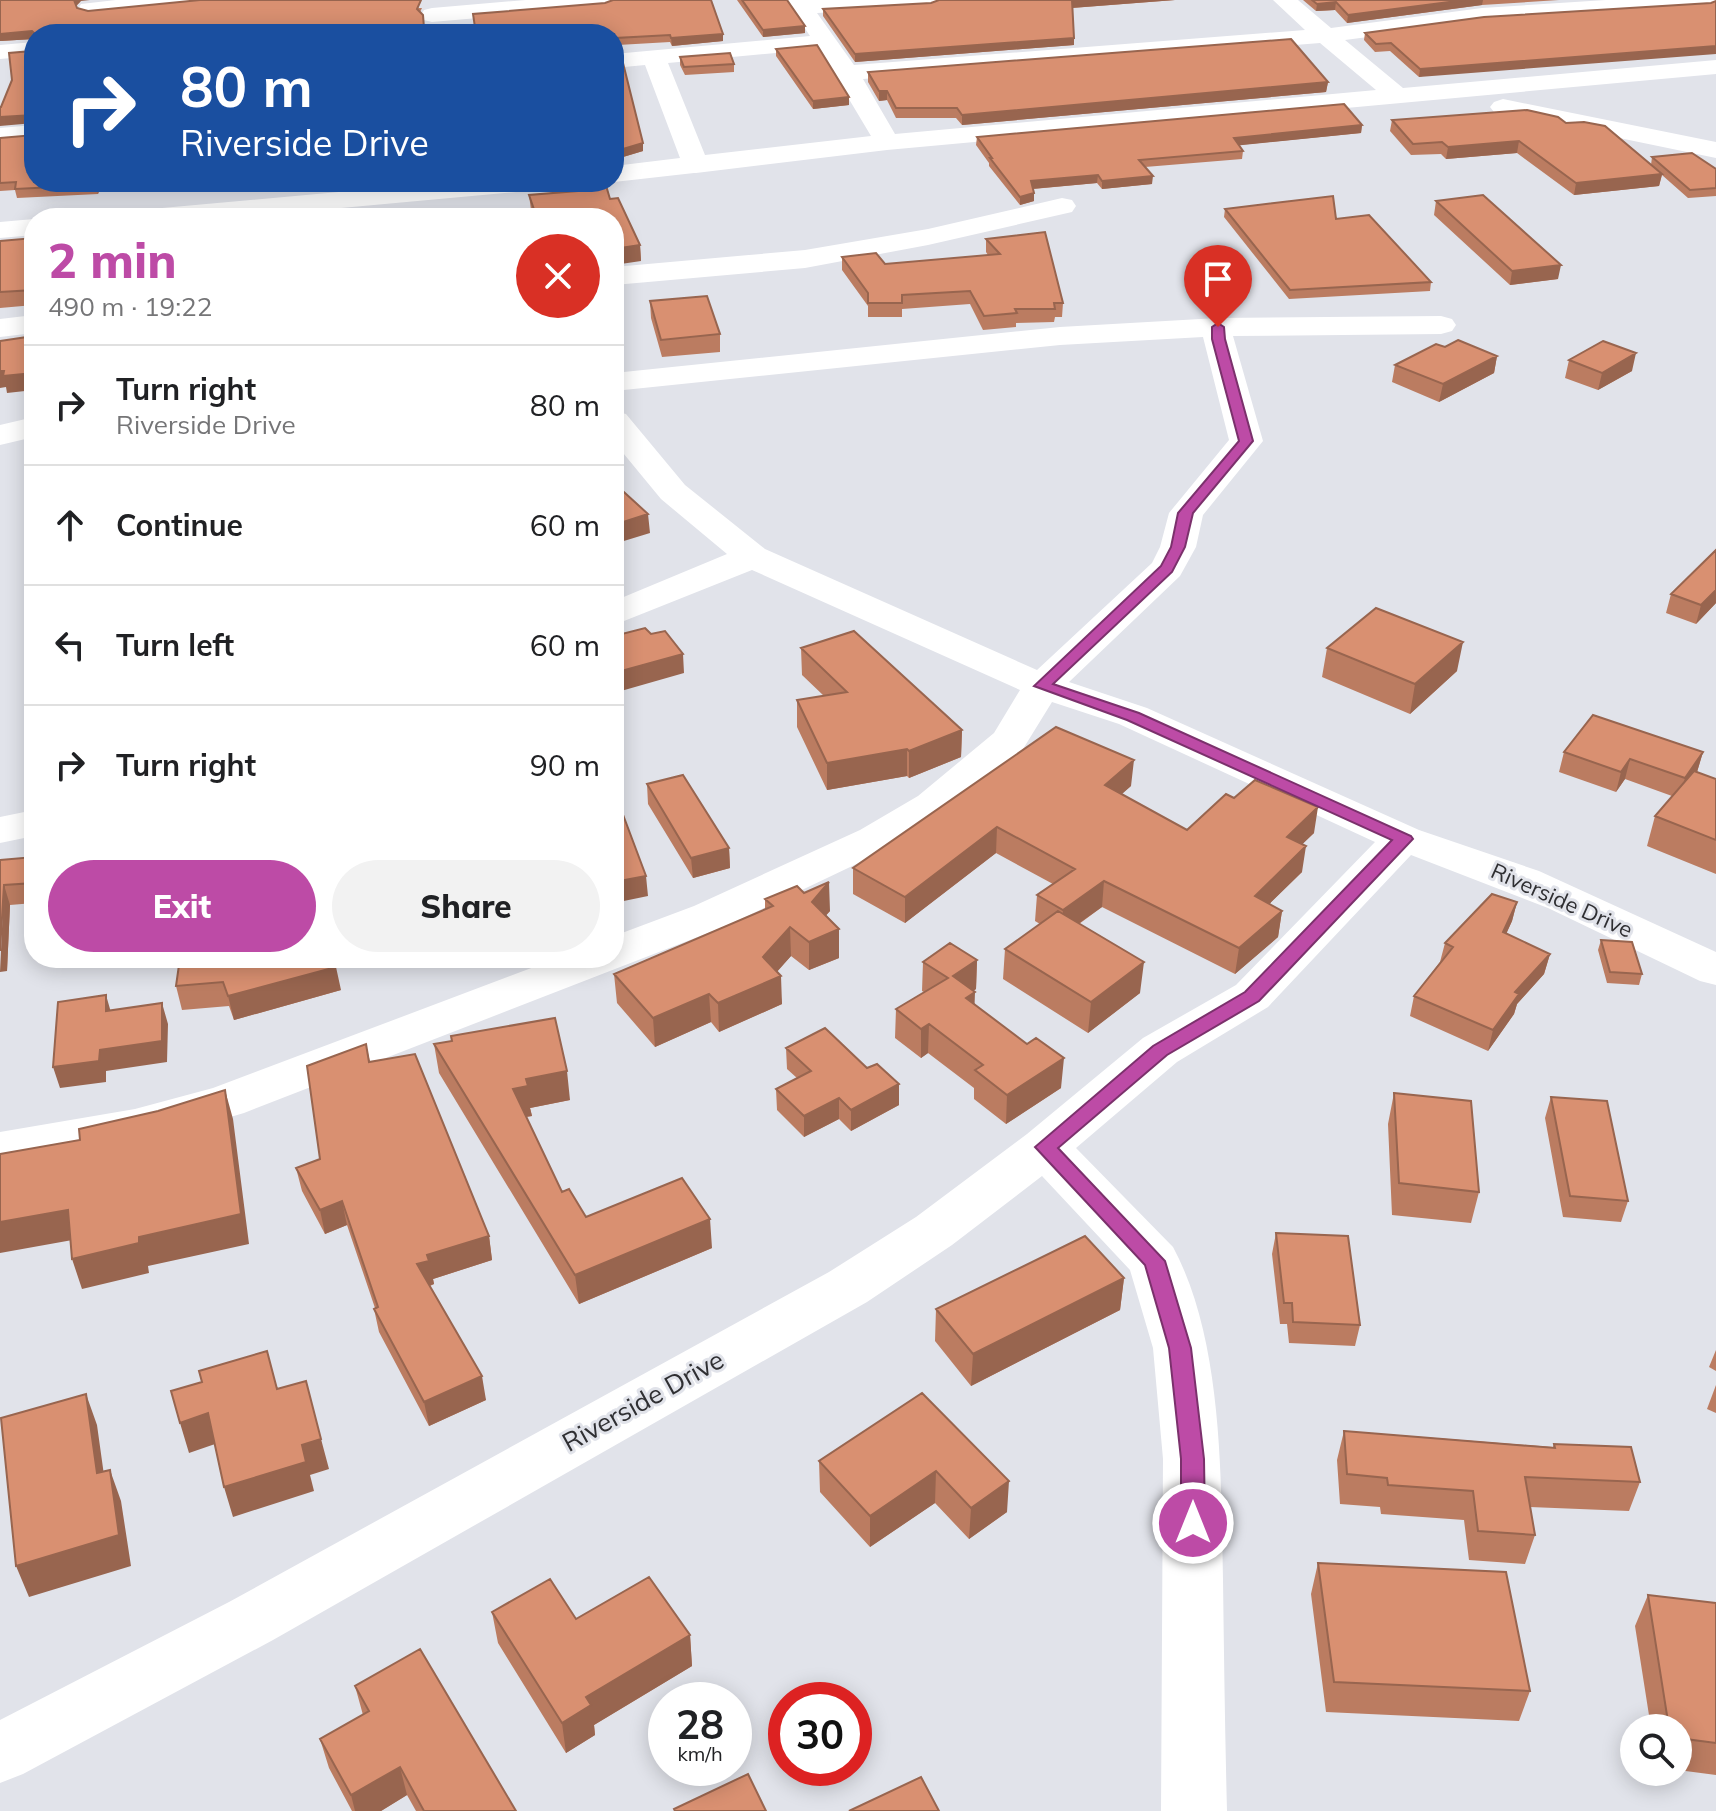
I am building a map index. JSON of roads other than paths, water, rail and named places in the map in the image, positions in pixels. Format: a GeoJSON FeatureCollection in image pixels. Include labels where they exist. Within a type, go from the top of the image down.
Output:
{"type":"FeatureCollection","features":[{"type":"Feature","properties":{"kind":"street"},"geometry":{"type":"LineString","coordinates":[[88,24],[89,4],[200,0]]}},
{"type":"Feature","properties":{"kind":"street"},"geometry":{"type":"LineString","coordinates":[[434,16],[605,0]]}},
{"type":"Feature","properties":{"kind":"street"},"geometry":{"type":"LineString","coordinates":[[887,142],[847,73],[800,4],[930,0]]}},
{"type":"Feature","properties":{"kind":"street"},"geometry":{"type":"LineString","coordinates":[[1284,0],[1395,94]]}},
{"type":"Feature","properties":{"kind":"street"},"geometry":{"type":"LineString","coordinates":[[847,73],[1327,35],[1473,8],[1709,0]]}},
{"type":"Feature","properties":{"kind":"street"},"geometry":{"type":"LineString","coordinates":[[624,60],[823,42]]}},
{"type":"Feature","properties":{"kind":"street"},"geometry":{"type":"LineString","coordinates":[[0,52],[24,50]]}},
{"type":"Feature","properties":{"kind":"street"},"geometry":{"type":"LineString","coordinates":[[654,58],[696,165]]}},
{"type":"Feature","properties":{"kind":"street"},"geometry":{"type":"LineString","coordinates":[[624,173],[887,142],[1716,67]]}},
{"type":"Feature","properties":{"kind":"street"},"geometry":{"type":"LineString","coordinates":[[1428,92],[1716,150]]}},
{"type":"Feature","properties":{"kind":"street"},"geometry":{"type":"LineString","coordinates":[[0,136],[24,134]]}},
{"type":"Feature","properties":{"kind":"street"},"geometry":{"type":"LineString","coordinates":[[243,208],[407,192]]}},
{"type":"Feature","properties":{"kind":"street"},"geometry":{"type":"LineString","coordinates":[[624,275],[805,259],[928,237],[1062,206]]}},
{"type":"Feature","properties":{"kind":"street"},"geometry":{"type":"LineString","coordinates":[[0,230],[24,228]]}},
{"type":"Feature","properties":{"kind":"street"},"geometry":{"type":"LineString","coordinates":[[0,328],[24,325]]}},
{"type":"Feature","properties":{"kind":"street"},"geometry":{"type":"LineString","coordinates":[[624,381],[1060,336],[1218,327],[1441,325]]}},
{"type":"Feature","properties":{"kind":"street"},"geometry":{"type":"LineString","coordinates":[[624,949],[710,916],[875,839],[933,805],[1009,740],[1042,686],[1167,568],[1178,547],[1186,513],[1246,441],[1218,339],[1218,327]]}},
{"type":"Feature","properties":{"kind":"street"},"geometry":{"type":"LineString","coordinates":[[0,435],[24,429]]}},
{"type":"Feature","properties":{"kind":"street","name":"Riverside Drive"},"geometry":{"type":"LineString","coordinates":[[624,433],[673,492],[752,557],[1042,686],[1133,716],[1404,839],[1458,854],[1561,897],[1716,970]]}},
{"type":"Feature","properties":{"kind":"street"},"geometry":{"type":"LineString","coordinates":[[624,610],[752,557]]}},
{"type":"Feature","properties":{"kind":"street"},"geometry":{"type":"LineString","coordinates":[[0,830],[24,825]]}},
{"type":"Feature","properties":{"kind":"street","name":"Riverside Drive"},"geometry":{"type":"LineString","coordinates":[[0,1753],[251,1621],[848,1287],[934,1231],[1045,1147],[1160,1050],[1252,996],[1404,839]]}},
{"type":"Feature","properties":{"kind":"street"},"geometry":{"type":"LineString","coordinates":[[0,1150],[135,1127],[227,1101],[576,968]]}},
{"type":"Feature","properties":{"kind":"street"},"geometry":{"type":"LineString","coordinates":[[1045,1147],[1154,1261],[1180,1348],[1192,1459],[1194,1811]]}}]}
